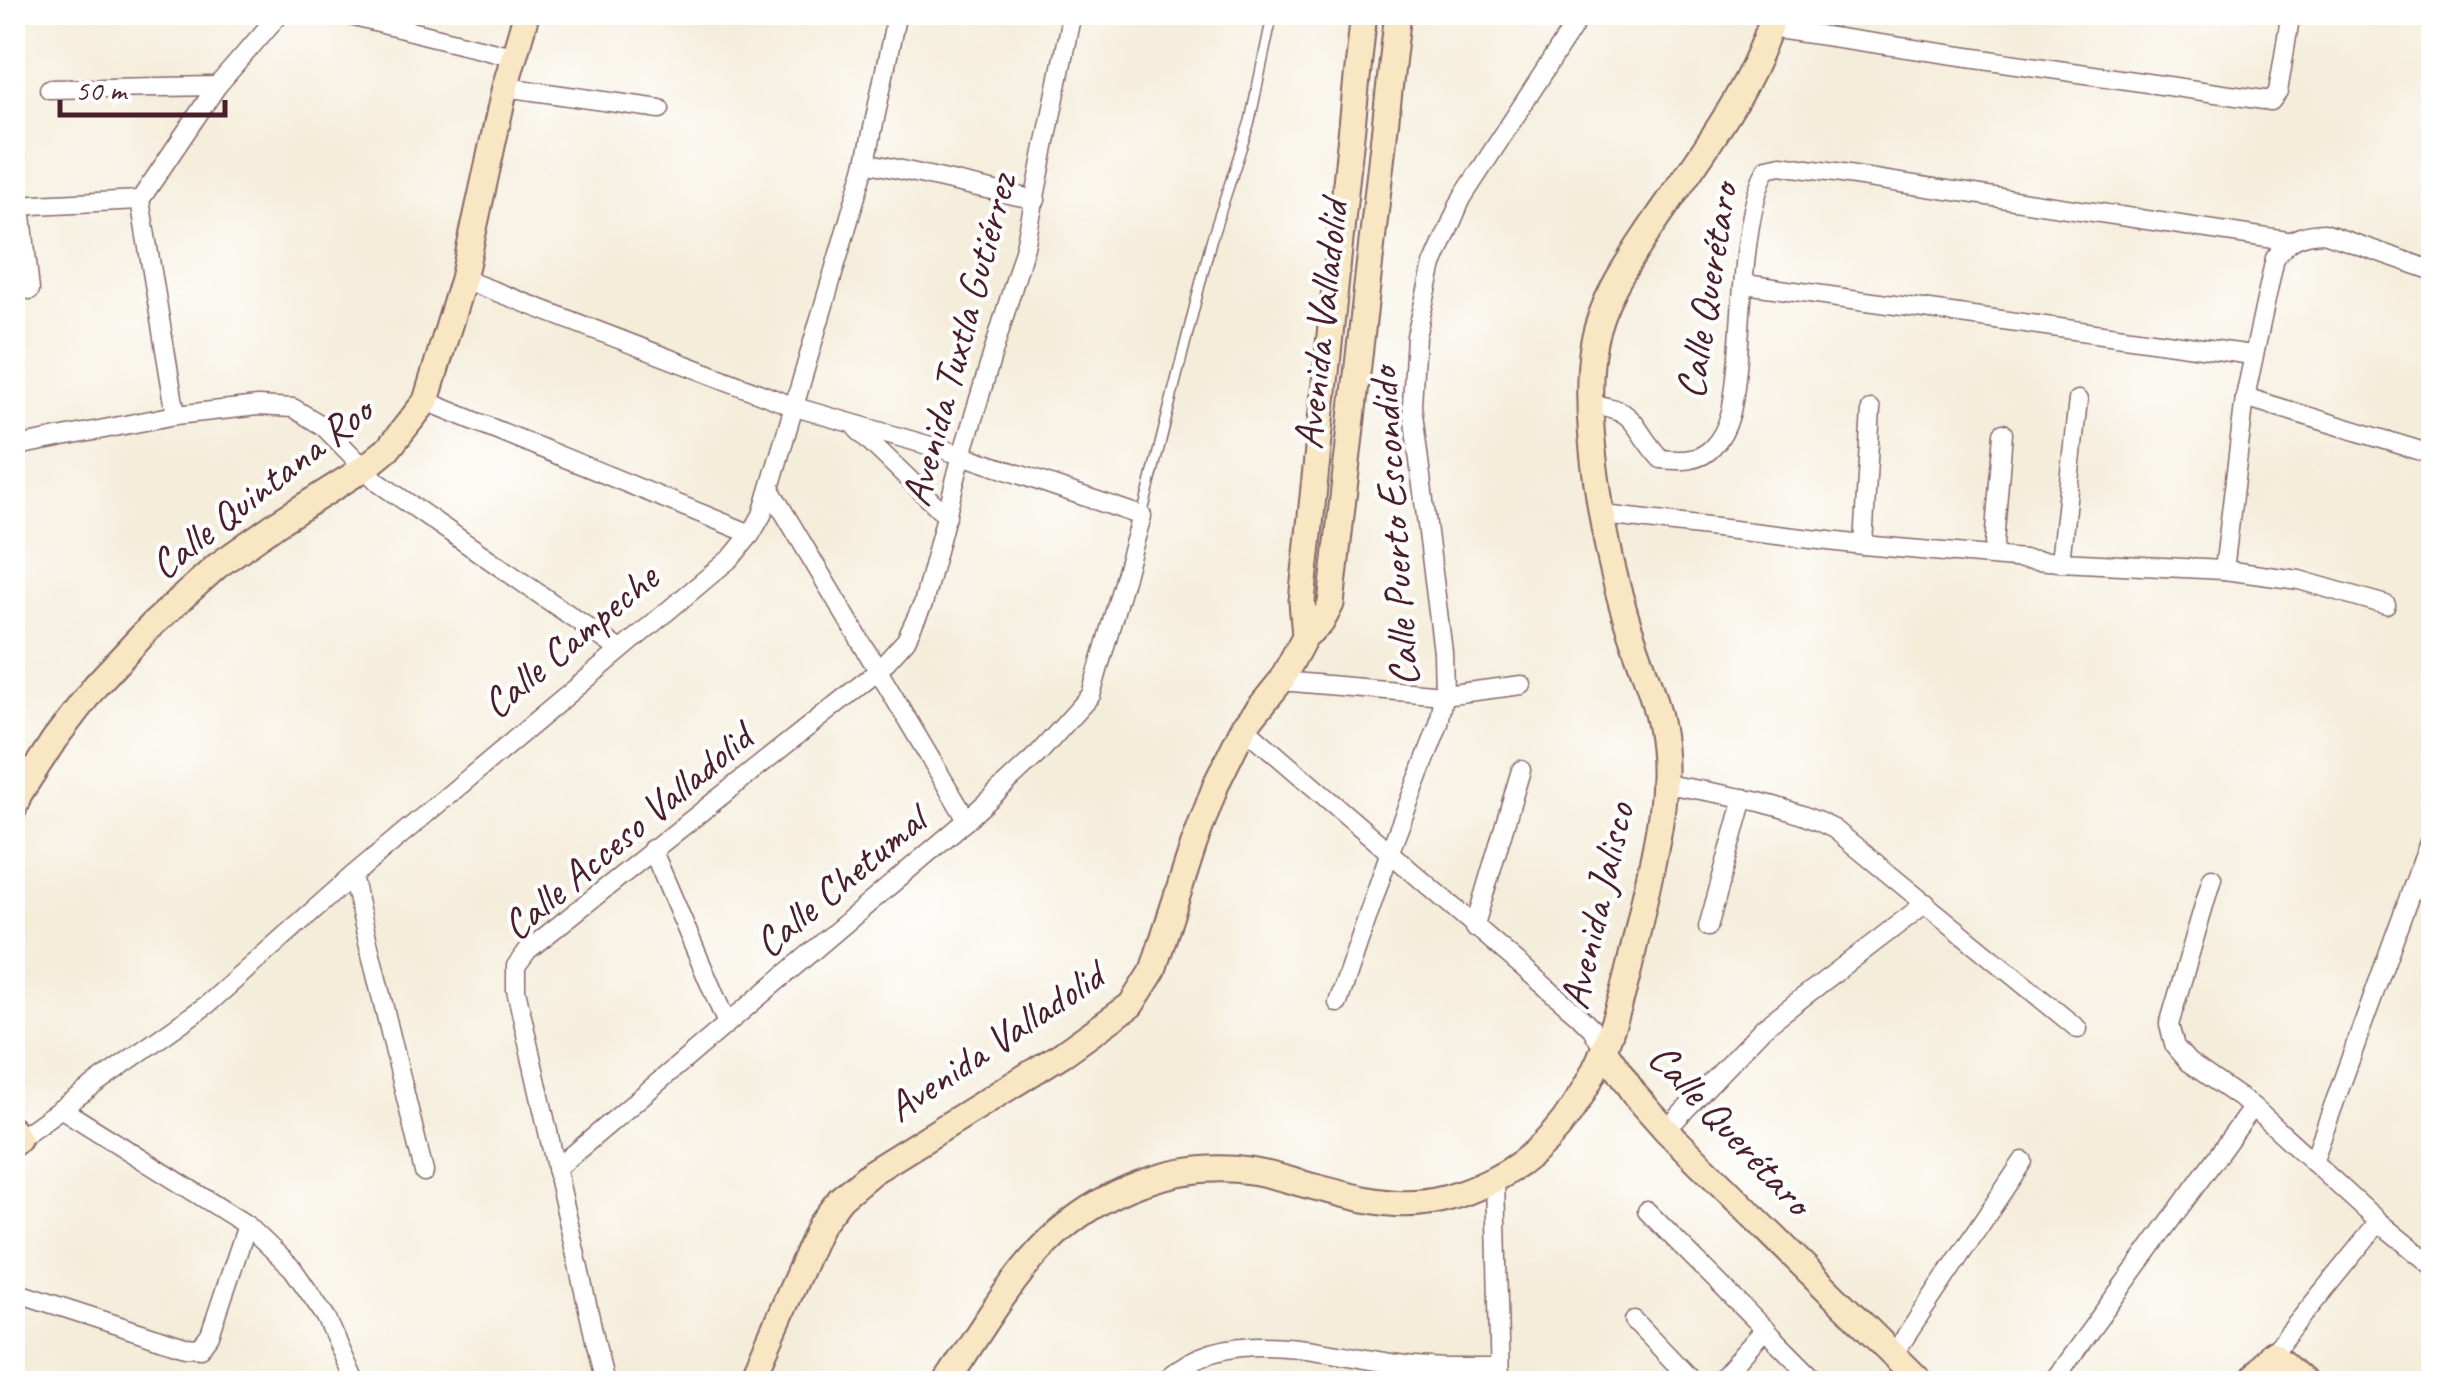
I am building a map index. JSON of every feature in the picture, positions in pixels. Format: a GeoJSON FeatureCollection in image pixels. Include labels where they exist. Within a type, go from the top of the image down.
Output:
{"type":"FeatureCollection","features":[{"type":"Feature","properties":{"kind":"street"},"geometry":{"type":"LineString","coordinates":[[176,416],[140,200],[217,86],[281,12]]}},
{"type":"Feature","properties":{"kind":"street"},"geometry":{"type":"LineString","coordinates":[[334,12],[516,57]]}},
{"type":"Feature","properties":{"kind":"street","name":"Calle Quintana Roo"},"geometry":{"type":"LineString","coordinates":[[14,798],[96,686],[153,624],[216,566],[388,449],[426,401],[463,280],[505,86],[527,12]]}},
{"type":"Feature","properties":{"kind":"street","name":"Calle Campeche"},"geometry":{"type":"LineString","coordinates":[[14,1137],[62,1109],[194,1016],[352,876],[732,557],[752,534],[770,489],[866,162],[897,12]]}},
{"type":"Feature","properties":{"kind":"street","name":"Avenida Tuxtla Gutiérrez"},"geometry":{"type":"LineString","coordinates":[[878,671],[906,640],[923,604],[962,456],[1026,247],[1072,12]]}},
{"type":"Feature","properties":{"kind":"street","name":"Avenida Valladolid"},"geometry":{"type":"LineString","coordinates":[[1305,636],[1302,602],[1364,12]]}},
{"type":"Feature","properties":{"kind":"street","name":"Avenida Valladolid"},"geometry":{"type":"LineString","coordinates":[[750,1384],[820,1225],[841,1198],[872,1172],[1064,1054],[1131,1005],[1153,970],[1217,782],[1244,727],[1281,681],[1305,636],[1321,623],[1330,604],[1398,12]]}},
{"type":"Feature","properties":{"kind":"street","name":"Calle Puerto Escondido"},"geometry":{"type":"LineString","coordinates":[[1338,1003],[1439,724],[1444,695],[1444,652],[1412,404],[1416,336],[1433,265],[1462,198],[1583,12]]}},
{"type":"Feature","properties":{"kind":"street"},"geometry":{"type":"LineString","coordinates":[[1772,20],[2270,101],[2278,92],[2291,12]]}},
{"type":"Feature","properties":{"kind":"street","name":"Avenida Jalisco"},"geometry":{"type":"LineString","coordinates":[[944,1384],[1022,1272],[1048,1242],[1118,1192],[1164,1176],[1208,1168],[1250,1170],[1384,1205],[1444,1200],[1495,1179],[1531,1156],[1562,1124],[1582,1095],[1604,1050],[1626,988],[1660,831],[1664,784],[1663,746],[1654,702],[1618,590],[1604,515],[1588,404],[1592,349],[1600,315],[1617,280],[1738,95],[1772,20]]}},
{"type":"Feature","properties":{"kind":"street"},"geometry":{"type":"LineString","coordinates":[[49,90],[217,86]]}},
{"type":"Feature","properties":{"kind":"street"},"geometry":{"type":"LineString","coordinates":[[505,86],[660,110]]}},
{"type":"Feature","properties":{"kind":"street"},"geometry":{"type":"LineString","coordinates":[[866,162],[1036,200]]}},
{"type":"Feature","properties":{"kind":"street","name":"Calle Querétaro"},"geometry":{"type":"LineString","coordinates":[[1588,404],[1617,407],[1626,413],[1661,459],[1686,462],[1711,450],[1727,426],[1734,398],[1750,230],[1760,182],[1767,168],[1781,165],[2287,241]]}},
{"type":"Feature","properties":{"kind":"street"},"geometry":{"type":"LineString","coordinates":[[30,290],[17,205],[140,200]]}},
{"type":"Feature","properties":{"kind":"street"},"geometry":{"type":"LineString","coordinates":[[2224,570],[2245,397],[2275,258],[2287,241],[2324,233],[2434,271]]}},
{"type":"Feature","properties":{"kind":"street"},"geometry":{"type":"LineString","coordinates":[[463,280],[795,407],[962,456],[1142,516],[1091,695],[1039,753],[967,820]]}},
{"type":"Feature","properties":{"kind":"street"},"geometry":{"type":"LineString","coordinates":[[1746,284],[2252,355]]}},
{"type":"Feature","properties":{"kind":"street"},"geometry":{"type":"LineString","coordinates":[[2245,397],[2434,455]]}},
{"type":"Feature","properties":{"kind":"street"},"geometry":{"type":"LineString","coordinates":[[2060,562],[2078,400]]}},
{"type":"Feature","properties":{"kind":"street"},"geometry":{"type":"LineString","coordinates":[[426,401],[752,534]]}},
{"type":"Feature","properties":{"kind":"street"},"geometry":{"type":"LineString","coordinates":[[12,447],[176,416],[258,406],[293,408],[323,426],[379,482],[620,650]]}},
{"type":"Feature","properties":{"kind":"street"},"geometry":{"type":"LineString","coordinates":[[1863,545],[1870,409]]}},
{"type":"Feature","properties":{"kind":"street"},"geometry":{"type":"LineString","coordinates":[[853,425],[948,516]]}},
{"type":"Feature","properties":{"kind":"street"},"geometry":{"type":"LineString","coordinates":[[1993,556],[2003,433]]}},
{"type":"Feature","properties":{"kind":"street","name":"Calle Chetumal"},"geometry":{"type":"LineString","coordinates":[[556,1169],[967,820],[770,489]]}},
{"type":"Feature","properties":{"kind":"street"},"geometry":{"type":"LineString","coordinates":[[1604,515],[1863,545],[2060,562],[2224,570],[2299,580],[2386,604]]}},
{"type":"Feature","properties":{"kind":"street","name":"Calle Acceso Valladolid"},"geometry":{"type":"LineString","coordinates":[[605,1384],[516,990],[516,966],[528,950],[878,671]]}},
{"type":"Feature","properties":{"kind":"street"},"geometry":{"type":"LineString","coordinates":[[1281,681],[1444,695],[1522,685]]}},
{"type":"Feature","properties":{"kind":"street","name":"Calle Querétaro"},"geometry":{"type":"LineString","coordinates":[[1244,727],[1576,1013],[1635,1095],[1666,1130],[1923,1384]]}},
{"type":"Feature","properties":{"kind":"street"},"geometry":{"type":"LineString","coordinates":[[1474,928],[1521,770]]}},
{"type":"Feature","properties":{"kind":"street"},"geometry":{"type":"LineString","coordinates":[[1664,784],[1744,798],[1807,815],[1834,829],[2078,1030]]}},
{"type":"Feature","properties":{"kind":"street"},"geometry":{"type":"LineString","coordinates":[[1708,927],[1744,798]]}},
{"type":"Feature","properties":{"kind":"street"},"geometry":{"type":"LineString","coordinates":[[2312,1162],[2434,828]]}},
{"type":"Feature","properties":{"kind":"street"},"geometry":{"type":"LineString","coordinates":[[652,849],[727,1024]]}},
{"type":"Feature","properties":{"kind":"street"},"geometry":{"type":"LineString","coordinates":[[352,876],[424,1172]]}},
{"type":"Feature","properties":{"kind":"street"},"geometry":{"type":"LineString","coordinates":[[2212,878],[2169,1025],[2175,1046],[2188,1062],[2253,1107],[2434,1268]]}},
{"type":"Feature","properties":{"kind":"street"},"geometry":{"type":"LineString","coordinates":[[1666,1130],[1764,1027],[1926,903]]}},
{"type":"Feature","properties":{"kind":"street"},"geometry":{"type":"LineString","coordinates":[[2052,1384],[2253,1107]]}},
{"type":"Feature","properties":{"kind":"street"},"geometry":{"type":"LineString","coordinates":[[62,1109],[247,1225],[293,1269],[326,1316],[356,1384]]}},
{"type":"Feature","properties":{"kind":"street"},"geometry":{"type":"LineString","coordinates":[[1894,1354],[2023,1161]]}},
{"type":"Feature","properties":{"kind":"street"},"geometry":{"type":"LineString","coordinates":[[1161,1384],[1196,1356],[1238,1347],[1279,1346],[1500,1376],[1495,1179]]}},
{"type":"Feature","properties":{"kind":"street"},"geometry":{"type":"LineString","coordinates":[[1646,1212],[1819,1384]]}},
{"type":"Feature","properties":{"kind":"street"},"geometry":{"type":"LineString","coordinates":[[2249,1384],[2378,1222]]}},
{"type":"Feature","properties":{"kind":"street"},"geometry":{"type":"LineString","coordinates":[[12,1291],[185,1347],[200,1348],[210,1335],[247,1225]]}},
{"type":"Feature","properties":{"kind":"street"},"geometry":{"type":"LineString","coordinates":[[1634,1320],[1695,1384]]}},
{"type":"Feature","properties":{"kind":"street"},"geometry":{"type":"LineString","coordinates":[[1716,1384],[1765,1330]]}},
{"type":"Feature","properties":{"kind":"street"},"geometry":{"type":"LineString","coordinates":[[2272,1354],[2306,1384]]}},
{"type":"Feature","properties":{"kind":"lane"},"geometry":{"type":"LineString","coordinates":[[1142,516],[1211,241],[1250,120],[1273,12]]}}]}
